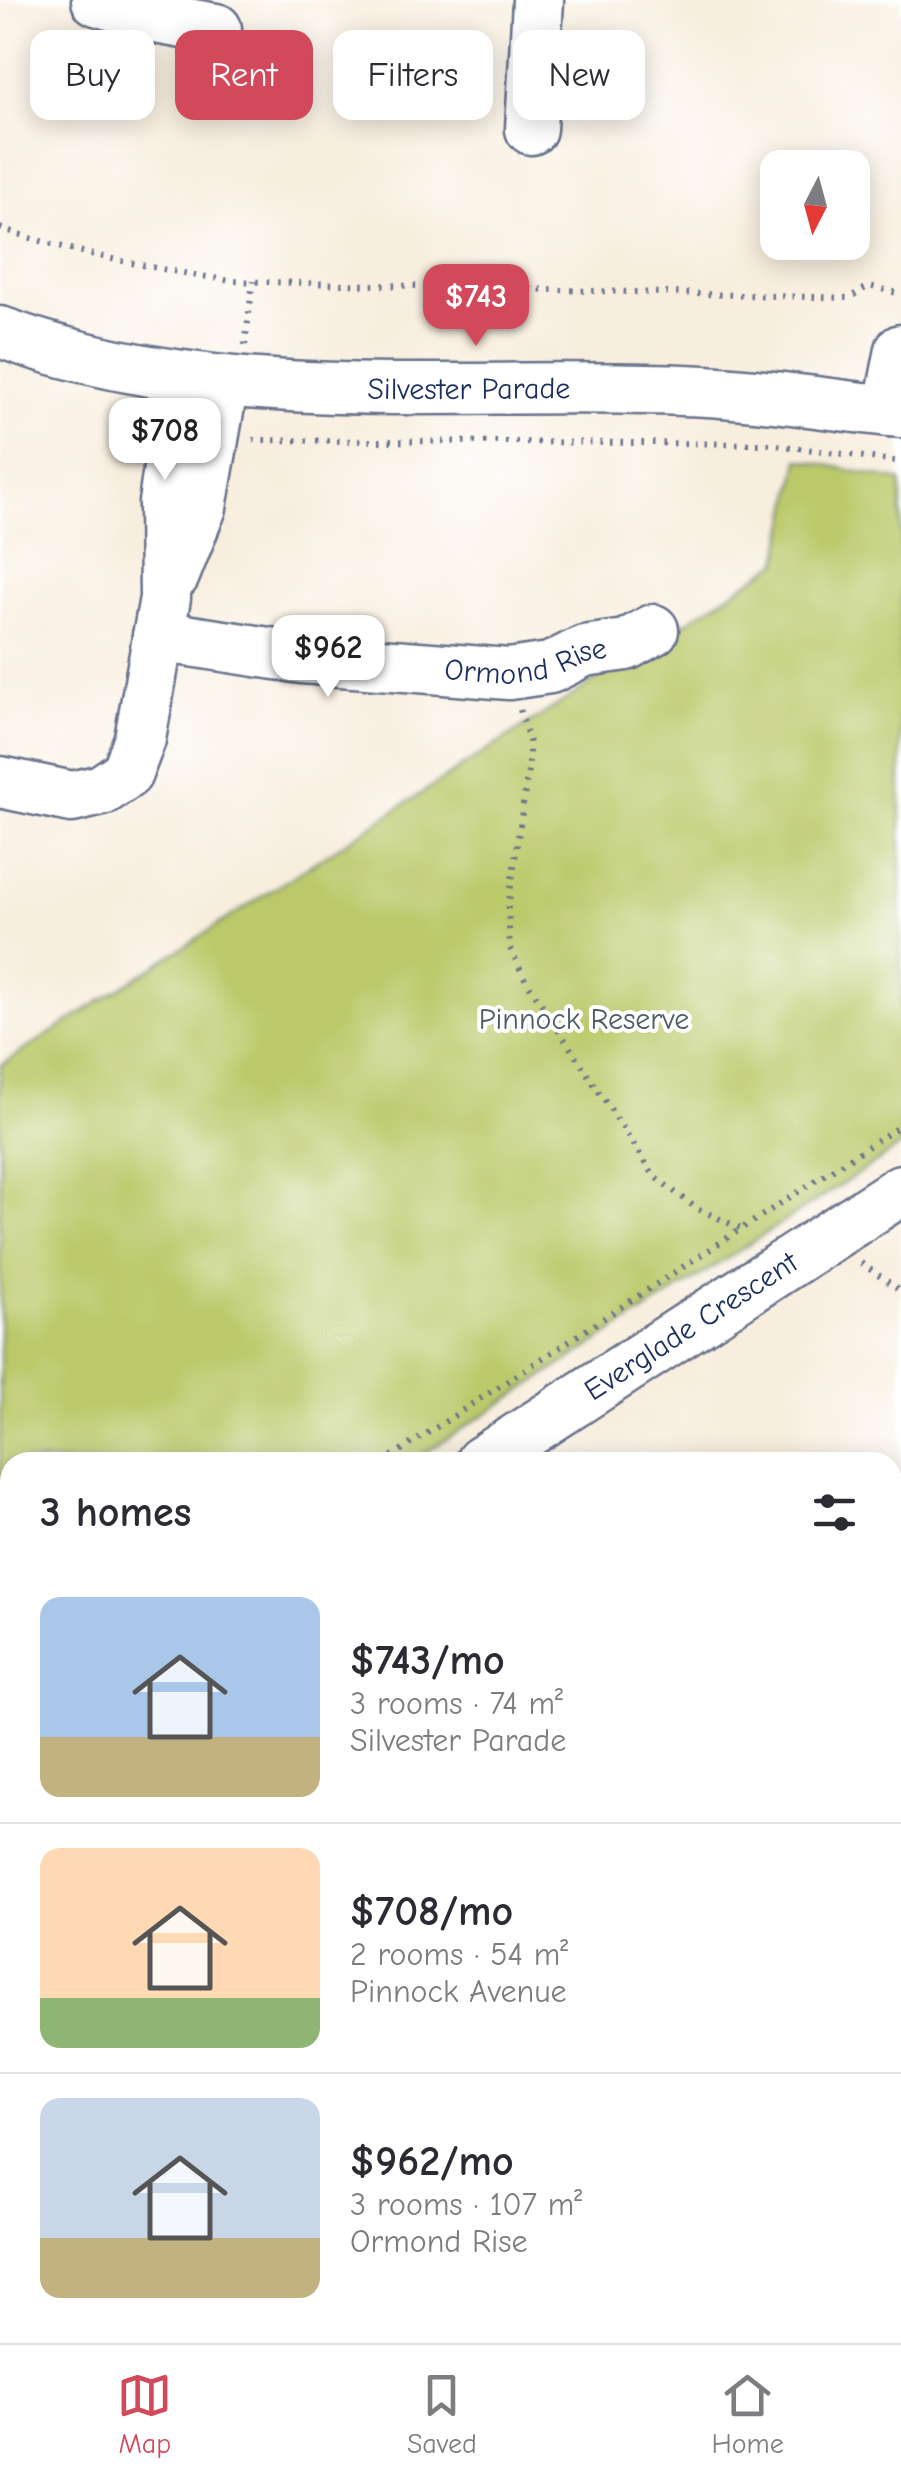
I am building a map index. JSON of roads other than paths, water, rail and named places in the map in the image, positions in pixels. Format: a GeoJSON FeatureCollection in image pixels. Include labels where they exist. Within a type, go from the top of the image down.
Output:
{"type":"FeatureCollection","features":[{"type":"Feature","properties":{"kind":"street"},"geometry":{"type":"LineString","coordinates":[[97,0],[156,18],[216,29]]}},
{"type":"Feature","properties":{"kind":"street"},"geometry":{"type":"LineString","coordinates":[[531,129],[538,0]]}},
{"type":"Feature","properties":{"kind":"street","name":"Silvester Parade"},"geometry":{"type":"LineString","coordinates":[[13,333],[215,382],[353,389],[686,390],[895,412]]}},
{"type":"Feature","properties":{"kind":"street"},"geometry":{"type":"LineString","coordinates":[[895,412],[901,350]]}},
{"type":"Feature","properties":{"kind":"street"},"geometry":{"type":"LineString","coordinates":[[161,617],[201,508],[214,435],[215,382]]}},
{"type":"Feature","properties":{"kind":"street"},"geometry":{"type":"LineString","coordinates":[[0,782],[72,798],[102,790],[127,773],[140,740],[161,617],[164,504],[215,382]]}},
{"type":"Feature","properties":{"kind":"street","name":"Ormond Rise"},"geometry":{"type":"LineString","coordinates":[[161,617],[302,658],[509,674],[550,668],[584,651],[626,645],[653,630]]}},
{"type":"Feature","properties":{"kind":"street","name":"Everglade Crescent"},"geometry":{"type":"LineString","coordinates":[[496,1452],[897,1203]]}},
{"type":"Feature","properties":{"kind":"park label","name":"Pinnock Reserve"},"geometry":{"type":"Point","coordinates":[584,1019]}}]}
